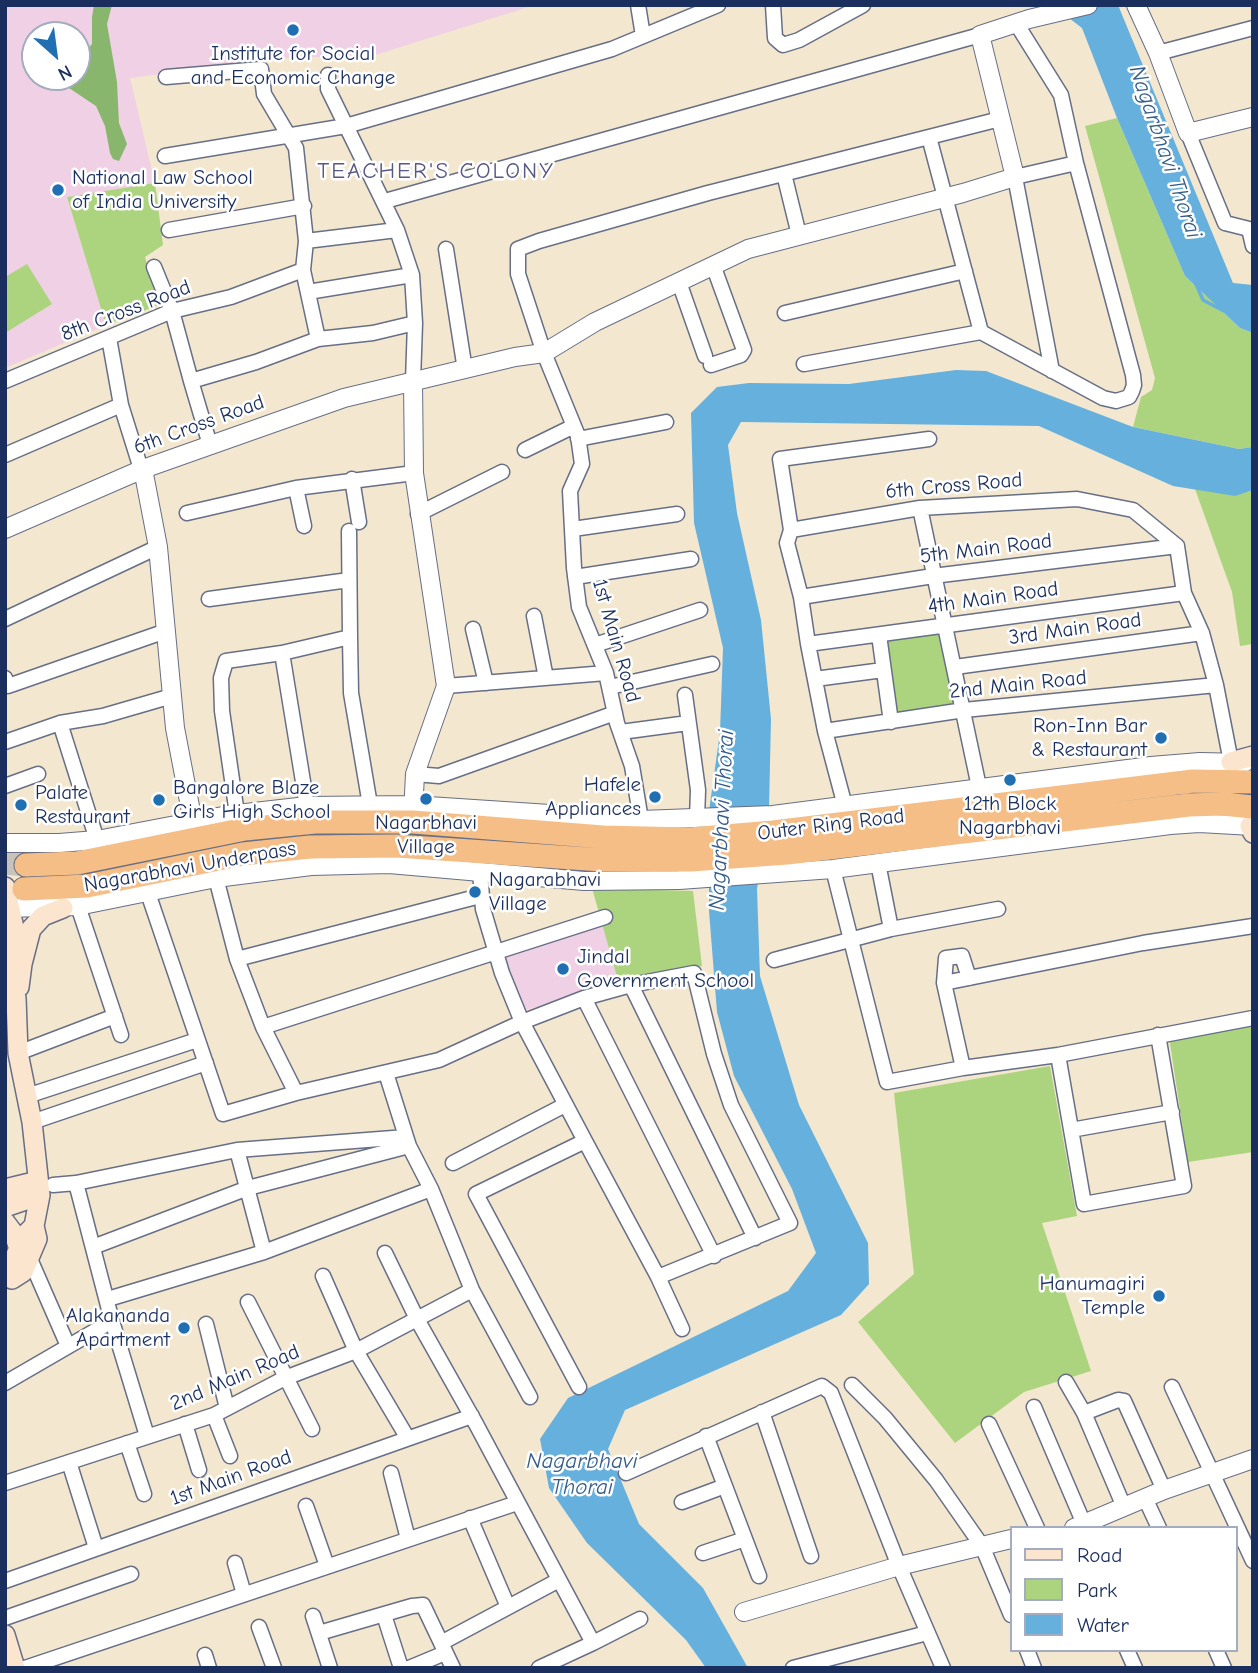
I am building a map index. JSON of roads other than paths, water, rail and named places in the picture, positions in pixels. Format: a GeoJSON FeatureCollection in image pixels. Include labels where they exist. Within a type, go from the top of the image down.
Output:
{"type":"FeatureCollection","features":[{"type":"Feature","properties":{"kind":"highway","name":"Outer Ring Road"},"geometry":{"type":"LineString","coordinates":[[413,814],[603,837],[697,834],[773,824],[1039,799],[1193,780],[1253,782]]}},
{"type":"Feature","properties":{"kind":"highway","name":"Outer Ring Road"},"geometry":{"type":"LineString","coordinates":[[480,862],[603,860],[697,834],[763,865],[1046,822],[1189,805],[1222,804],[1252,823]]}},
{"type":"Feature","properties":{"kind":"highway","name":"Nagarabhavi Underpass"},"geometry":{"type":"LineString","coordinates":[[26,865],[77,863],[281,824],[354,821],[413,814]]}},
{"type":"Feature","properties":{"kind":"highway","name":"Nagarabhavi Underpass"},"geometry":{"type":"LineString","coordinates":[[15,888],[87,886],[277,849],[397,846],[480,862]]}},
{"type":"Feature","properties":{"kind":"main road"},"geometry":{"type":"LineString","coordinates":[[1231,762],[1253,756]]}},
{"type":"Feature","properties":{"kind":"main road"},"geometry":{"type":"LineString","coordinates":[[15,888],[8,908],[22,964]]}},
{"type":"Feature","properties":{"kind":"main road"},"geometry":{"type":"LineString","coordinates":[[11,1000],[31,929],[43,916],[70,907]]}},
{"type":"Feature","properties":{"kind":"main road"},"geometry":{"type":"LineString","coordinates":[[5,946],[13,991],[11,1000],[18,1053],[44,1187],[34,1226],[37,1239],[24,1254]]}},
{"type":"Feature","properties":{"kind":"main road"},"geometry":{"type":"LineString","coordinates":[[5,1189],[44,1187]]}},
{"type":"Feature","properties":{"kind":"main road"},"geometry":{"type":"LineString","coordinates":[[5,1207],[44,1187]]}},
{"type":"Feature","properties":{"kind":"main road"},"geometry":{"type":"LineString","coordinates":[[5,1222],[24,1254],[23,1272],[9,1285]]}},
{"type":"Feature","properties":{"kind":"main road"},"geometry":{"type":"LineString","coordinates":[[5,1637],[15,1668]]}},
{"type":"Feature","properties":{"kind":"street"},"geometry":{"type":"LineString","coordinates":[[638,5],[643,36]]}},
{"type":"Feature","properties":{"kind":"street"},"geometry":{"type":"LineString","coordinates":[[773,5],[775,38],[783,45],[799,40],[863,5]]}},
{"type":"Feature","properties":{"kind":"street"},"geometry":{"type":"LineString","coordinates":[[385,201],[1088,5]]}},
{"type":"Feature","properties":{"kind":"street"},"geometry":{"type":"LineString","coordinates":[[1136,5],[1158,53],[1225,223]]}},
{"type":"Feature","properties":{"kind":"street"},"geometry":{"type":"LineString","coordinates":[[165,156],[345,126],[612,49],[714,6]]}},
{"type":"Feature","properties":{"kind":"street"},"geometry":{"type":"LineString","coordinates":[[804,364],[981,332],[1111,401],[1129,397],[1134,385],[1061,95],[1023,21]]}},
{"type":"Feature","properties":{"kind":"street"},"geometry":{"type":"LineString","coordinates":[[1158,53],[1253,28]]}},
{"type":"Feature","properties":{"kind":"street"},"geometry":{"type":"LineString","coordinates":[[979,35],[1015,177],[1052,371]]}},
{"type":"Feature","properties":{"kind":"street"},"geometry":{"type":"LineString","coordinates":[[166,77],[261,69],[264,94],[296,148],[304,206],[306,241],[303,270],[318,340]]}},
{"type":"Feature","properties":{"kind":"street"},"geometry":{"type":"LineString","coordinates":[[328,75],[328,89],[385,201],[412,275],[415,323],[414,473],[418,514],[446,686],[415,774],[413,814]]}},
{"type":"Feature","properties":{"kind":"street"},"geometry":{"type":"LineString","coordinates":[[1188,133],[1253,117]]}},
{"type":"Feature","properties":{"kind":"street"},"geometry":{"type":"LineString","coordinates":[[799,234],[783,174],[1000,119]]}},
{"type":"Feature","properties":{"kind":"street"},"geometry":{"type":"LineString","coordinates":[[929,137],[981,332]]}},
{"type":"Feature","properties":{"kind":"street"},"geometry":{"type":"LineString","coordinates":[[544,353],[596,322],[748,249],[1076,163]]}},
{"type":"Feature","properties":{"kind":"street","name":"1st Main Road"},"geometry":{"type":"LineString","coordinates":[[642,820],[632,766],[615,713],[608,680],[579,607],[570,491],[582,464],[576,433],[544,353],[518,274],[518,249],[552,237],[783,174]]}},
{"type":"Feature","properties":{"kind":"street"},"geometry":{"type":"LineString","coordinates":[[169,230],[304,206]]}},
{"type":"Feature","properties":{"kind":"street"},"geometry":{"type":"LineString","coordinates":[[1225,223],[1253,217]]}},
{"type":"Feature","properties":{"kind":"street"},"geometry":{"type":"LineString","coordinates":[[1225,223],[1249,229],[1253,246]]}},
{"type":"Feature","properties":{"kind":"street"},"geometry":{"type":"LineString","coordinates":[[306,241],[397,230]]}},
{"type":"Feature","properties":{"kind":"street"},"geometry":{"type":"LineString","coordinates":[[446,249],[465,370]]}},
{"type":"Feature","properties":{"kind":"street"},"geometry":{"type":"LineString","coordinates":[[679,282],[708,361],[741,355],[744,350],[713,265]]}},
{"type":"Feature","properties":{"kind":"street"},"geometry":{"type":"LineString","coordinates":[[153,267],[172,311],[210,445]]}},
{"type":"Feature","properties":{"kind":"street","name":"8th Cross Road"},"geometry":{"type":"LineString","coordinates":[[5,381],[172,311],[231,297],[303,270]]}},
{"type":"Feature","properties":{"kind":"street"},"geometry":{"type":"LineString","coordinates":[[785,313],[965,271]]}},
{"type":"Feature","properties":{"kind":"street"},"geometry":{"type":"LineString","coordinates":[[308,292],[412,275]]}},
{"type":"Feature","properties":{"kind":"street"},"geometry":{"type":"LineString","coordinates":[[191,381],[318,340],[373,333],[415,323]]}},
{"type":"Feature","properties":{"kind":"street"},"geometry":{"type":"LineString","coordinates":[[109,338],[121,405],[142,469],[158,547],[175,728],[193,822]]}},
{"type":"Feature","properties":{"kind":"street","name":"6th Cross Road"},"geometry":{"type":"LineString","coordinates":[[5,529],[142,469],[344,398],[515,357],[544,353]]}},
{"type":"Feature","properties":{"kind":"street"},"geometry":{"type":"LineString","coordinates":[[5,454],[121,405]]}},
{"type":"Feature","properties":{"kind":"street"},"geometry":{"type":"LineString","coordinates":[[525,450],[576,433],[666,422]]}},
{"type":"Feature","properties":{"kind":"street"},"geometry":{"type":"LineString","coordinates":[[845,806],[825,732],[801,597],[788,542],[791,530],[780,459],[929,439]]}},
{"type":"Feature","properties":{"kind":"street"},"geometry":{"type":"LineString","coordinates":[[418,514],[502,472]]}},
{"type":"Feature","properties":{"kind":"street"},"geometry":{"type":"LineString","coordinates":[[187,513],[296,488],[414,473]]}},
{"type":"Feature","properties":{"kind":"street"},"geometry":{"type":"LineString","coordinates":[[352,479],[354,527],[349,580],[351,693],[370,805]]}},
{"type":"Feature","properties":{"kind":"street"},"geometry":{"type":"LineString","coordinates":[[296,488],[304,526]]}},
{"type":"Feature","properties":{"kind":"street","name":"6th Cross Road"},"geometry":{"type":"LineString","coordinates":[[791,530],[920,508],[1077,499],[1133,510],[1177,546]]}},
{"type":"Feature","properties":{"kind":"street"},"geometry":{"type":"LineString","coordinates":[[920,508],[979,787]]}},
{"type":"Feature","properties":{"kind":"street"},"geometry":{"type":"LineString","coordinates":[[573,529],[677,514]]}},
{"type":"Feature","properties":{"kind":"street"},"geometry":{"type":"LineString","coordinates":[[1177,546],[1184,593],[1202,633],[1216,685],[1231,762]]}},
{"type":"Feature","properties":{"kind":"street","name":"5th Main Road"},"geometry":{"type":"LineString","coordinates":[[801,597],[933,576],[1177,546]]}},
{"type":"Feature","properties":{"kind":"street"},"geometry":{"type":"LineString","coordinates":[[5,619],[158,547]]}},
{"type":"Feature","properties":{"kind":"street"},"geometry":{"type":"LineString","coordinates":[[575,578],[691,559]]}},
{"type":"Feature","properties":{"kind":"street"},"geometry":{"type":"LineString","coordinates":[[209,599],[349,580]]}},
{"type":"Feature","properties":{"kind":"street","name":"4th Main Road"},"geometry":{"type":"LineString","coordinates":[[808,644],[1184,593]]}},
{"type":"Feature","properties":{"kind":"street"},"geometry":{"type":"LineString","coordinates":[[595,645],[700,610]]}},
{"type":"Feature","properties":{"kind":"street"},"geometry":{"type":"LineString","coordinates":[[534,615],[547,678]]}},
{"type":"Feature","properties":{"kind":"street"},"geometry":{"type":"LineString","coordinates":[[473,629],[486,683]]}},
{"type":"Feature","properties":{"kind":"street"},"geometry":{"type":"LineString","coordinates":[[6,682],[166,631]]}},
{"type":"Feature","properties":{"kind":"street","name":"3rd Main Road"},"geometry":{"type":"LineString","coordinates":[[955,667],[1202,633]]}},
{"type":"Feature","properties":{"kind":"street"},"geometry":{"type":"LineString","coordinates":[[879,635],[891,722]]}},
{"type":"Feature","properties":{"kind":"street"},"geometry":{"type":"LineString","coordinates":[[237,814],[222,711],[221,678],[226,661],[282,653],[349,637]]}},
{"type":"Feature","properties":{"kind":"street"},"geometry":{"type":"LineString","coordinates":[[282,653],[307,806]]}},
{"type":"Feature","properties":{"kind":"street"},"geometry":{"type":"LineString","coordinates":[[446,686],[547,678],[608,680],[712,664]]}},
{"type":"Feature","properties":{"kind":"street"},"geometry":{"type":"LineString","coordinates":[[815,679],[883,670]]}},
{"type":"Feature","properties":{"kind":"street","name":"2nd Main Road"},"geometry":{"type":"LineString","coordinates":[[825,732],[964,710],[1216,685]]}},
{"type":"Feature","properties":{"kind":"street"},"geometry":{"type":"LineString","coordinates":[[5,843],[97,840],[237,814],[307,806],[370,805],[413,814],[642,820],[697,834],[698,790],[684,695]]}},
{"type":"Feature","properties":{"kind":"street"},"geometry":{"type":"LineString","coordinates":[[5,742],[60,723],[103,716],[172,696]]}},
{"type":"Feature","properties":{"kind":"street"},"geometry":{"type":"LineString","coordinates":[[415,774],[439,776],[615,713]]}},
{"type":"Feature","properties":{"kind":"street"},"geometry":{"type":"LineString","coordinates":[[60,723],[97,840]]}},
{"type":"Feature","properties":{"kind":"street"},"geometry":{"type":"LineString","coordinates":[[621,732],[688,723]]}},
{"type":"Feature","properties":{"kind":"street"},"geometry":{"type":"LineString","coordinates":[[773,824],[845,806],[979,787],[1150,766],[1231,762],[1253,764]]}},
{"type":"Feature","properties":{"kind":"street"},"geometry":{"type":"LineString","coordinates":[[5,786],[38,774]]}},
{"type":"Feature","properties":{"kind":"street"},"geometry":{"type":"LineString","coordinates":[[8,908],[70,907],[216,878],[289,868],[480,862],[584,881],[707,879],[763,865],[834,869],[1170,825],[1252,823]]}},
{"type":"Feature","properties":{"kind":"street"},"geometry":{"type":"LineString","coordinates":[[480,862],[480,896],[495,953],[522,1022],[658,1277],[682,1329]]}},
{"type":"Feature","properties":{"kind":"street"},"geometry":{"type":"LineString","coordinates":[[878,863],[891,929]]}},
{"type":"Feature","properties":{"kind":"street"},"geometry":{"type":"LineString","coordinates":[[834,869],[887,1083],[963,1068],[1058,1055],[1253,1018]]}},
{"type":"Feature","properties":{"kind":"street"},"geometry":{"type":"LineString","coordinates":[[216,878],[237,959],[263,1027],[296,1093]]}},
{"type":"Feature","properties":{"kind":"street"},"geometry":{"type":"LineString","coordinates":[[148,893],[223,1114],[296,1093],[439,1060],[522,1022],[584,998],[631,985],[694,973],[714,1054],[731,1105],[790,1223],[658,1277]]}},
{"type":"Feature","properties":{"kind":"street"},"geometry":{"type":"LineString","coordinates":[[237,959],[480,896]]}},
{"type":"Feature","properties":{"kind":"street"},"geometry":{"type":"LineString","coordinates":[[70,907],[121,1034]]}},
{"type":"Feature","properties":{"kind":"street"},"geometry":{"type":"LineString","coordinates":[[775,961],[891,929],[998,909]]}},
{"type":"Feature","properties":{"kind":"street"},"geometry":{"type":"LineString","coordinates":[[263,1027],[604,917]]}},
{"type":"Feature","properties":{"kind":"street"},"geometry":{"type":"LineString","coordinates":[[944,983],[1143,943],[1253,926]]}},
{"type":"Feature","properties":{"kind":"street"},"geometry":{"type":"LineString","coordinates":[[963,1068],[944,983],[946,958],[962,956],[969,978]]}},
{"type":"Feature","properties":{"kind":"street"},"geometry":{"type":"LineString","coordinates":[[631,985],[755,1238]]}},
{"type":"Feature","properties":{"kind":"street"},"geometry":{"type":"LineString","coordinates":[[584,998],[714,1255]]}},
{"type":"Feature","properties":{"kind":"street"},"geometry":{"type":"LineString","coordinates":[[18,1053],[115,1016]]}},
{"type":"Feature","properties":{"kind":"street"},"geometry":{"type":"LineString","coordinates":[[1058,1055],[1083,1204],[1184,1186],[1158,1035]]}},
{"type":"Feature","properties":{"kind":"street"},"geometry":{"type":"LineString","coordinates":[[27,1096],[197,1040]]}},
{"type":"Feature","properties":{"kind":"street"},"geometry":{"type":"LineString","coordinates":[[32,1122],[206,1063]]}},
{"type":"Feature","properties":{"kind":"street"},"geometry":{"type":"LineString","coordinates":[[386,1073],[407,1142],[431,1189],[472,1290],[530,1397]]}},
{"type":"Feature","properties":{"kind":"street"},"geometry":{"type":"LineString","coordinates":[[453,1163],[565,1105]]}},
{"type":"Feature","properties":{"kind":"street"},"geometry":{"type":"LineString","coordinates":[[1071,1130],[1172,1112]]}},
{"type":"Feature","properties":{"kind":"street"},"geometry":{"type":"LineString","coordinates":[[579,1387],[477,1194],[585,1141]]}},
{"type":"Feature","properties":{"kind":"street"},"geometry":{"type":"LineString","coordinates":[[44,1187],[237,1150],[407,1142]]}},
{"type":"Feature","properties":{"kind":"street"},"geometry":{"type":"LineString","coordinates":[[93,1247],[248,1188],[407,1142]]}},
{"type":"Feature","properties":{"kind":"street"},"geometry":{"type":"LineString","coordinates":[[237,1150],[264,1252]]}},
{"type":"Feature","properties":{"kind":"street"},"geometry":{"type":"LineString","coordinates":[[76,1183],[112,1321],[147,1436]]}},
{"type":"Feature","properties":{"kind":"street"},"geometry":{"type":"LineString","coordinates":[[108,1299],[264,1252],[431,1189]]}},
{"type":"Feature","properties":{"kind":"street"},"geometry":{"type":"LineString","coordinates":[[385,1253],[418,1321],[593,1643]]}},
{"type":"Feature","properties":{"kind":"street"},"geometry":{"type":"LineString","coordinates":[[24,1254],[68,1346]]}},
{"type":"Feature","properties":{"kind":"street"},"geometry":{"type":"LineString","coordinates":[[323,1276],[356,1351],[407,1437]]}},
{"type":"Feature","properties":{"kind":"street","name":"2nd Main Road"},"geometry":{"type":"LineString","coordinates":[[5,1483],[220,1411],[285,1378],[356,1351],[418,1321],[472,1290]]}},
{"type":"Feature","properties":{"kind":"street"},"geometry":{"type":"LineString","coordinates":[[248,1302],[312,1429]]}},
{"type":"Feature","properties":{"kind":"street"},"geometry":{"type":"LineString","coordinates":[[5,1383],[112,1321]]}},
{"type":"Feature","properties":{"kind":"street"},"geometry":{"type":"LineString","coordinates":[[206,1324],[230,1456]]}},
{"type":"Feature","properties":{"kind":"street"},"geometry":{"type":"LineString","coordinates":[[1066,1382],[1084,1413],[1124,1507]]}},
{"type":"Feature","properties":{"kind":"street"},"geometry":{"type":"LineString","coordinates":[[852,1385],[885,1418],[936,1480],[982,1546],[1010,1613]]}},
{"type":"Feature","properties":{"kind":"street"},"geometry":{"type":"LineString","coordinates":[[626,1473],[822,1386],[831,1393],[899,1566],[943,1668]]}},
{"type":"Feature","properties":{"kind":"street"},"geometry":{"type":"LineString","coordinates":[[1172,1387],[1253,1561]]}},
{"type":"Feature","properties":{"kind":"street"},"geometry":{"type":"LineString","coordinates":[[1084,1413],[1118,1400],[1124,1401],[1164,1490]]}},
{"type":"Feature","properties":{"kind":"street"},"geometry":{"type":"LineString","coordinates":[[1034,1407],[1079,1526],[1164,1490],[1253,1459]]}},
{"type":"Feature","properties":{"kind":"street"},"geometry":{"type":"LineString","coordinates":[[762,1412],[811,1556]]}},
{"type":"Feature","properties":{"kind":"street","name":"1st Main Road"},"geometry":{"type":"LineString","coordinates":[[5,1581],[472,1416]]}},
{"type":"Feature","properties":{"kind":"street"},"geometry":{"type":"LineString","coordinates":[[185,1424],[199,1470]]}},
{"type":"Feature","properties":{"kind":"street"},"geometry":{"type":"LineString","coordinates":[[989,1424],[1036,1526]]}},
{"type":"Feature","properties":{"kind":"street"},"geometry":{"type":"LineString","coordinates":[[706,1436],[759,1576]]}},
{"type":"Feature","properties":{"kind":"street"},"geometry":{"type":"LineString","coordinates":[[127,1443],[144,1494]]}},
{"type":"Feature","properties":{"kind":"street"},"geometry":{"type":"LineString","coordinates":[[69,1462],[96,1548]]}},
{"type":"Feature","properties":{"kind":"street"},"geometry":{"type":"LineString","coordinates":[[391,1473],[408,1539]]}},
{"type":"Feature","properties":{"kind":"street"},"geometry":{"type":"LineString","coordinates":[[682,1502],[725,1486]]}},
{"type":"Feature","properties":{"kind":"street"},"geometry":{"type":"LineString","coordinates":[[1145,1498],[1158,1526]]}},
{"type":"Feature","properties":{"kind":"street"},"geometry":{"type":"LineString","coordinates":[[26,1668],[517,1503]]}},
{"type":"Feature","properties":{"kind":"street"},"geometry":{"type":"LineString","coordinates":[[306,1506],[327,1566]]}},
{"type":"Feature","properties":{"kind":"street"},"geometry":{"type":"LineString","coordinates":[[470,1518],[508,1607]]}},
{"type":"Feature","properties":{"kind":"street"},"geometry":{"type":"LineString","coordinates":[[703,1553],[745,1539]]}},
{"type":"Feature","properties":{"kind":"street"},"geometry":{"type":"LineString","coordinates":[[744,1612],[899,1566],[1010,1539]]}},
{"type":"Feature","properties":{"kind":"street"},"geometry":{"type":"LineString","coordinates":[[236,1563],[244,1594]]}},
{"type":"Feature","properties":{"kind":"street"},"geometry":{"type":"LineString","coordinates":[[5,1618],[131,1574]]}},
{"type":"Feature","properties":{"kind":"street"},"geometry":{"type":"LineString","coordinates":[[409,1668],[508,1607],[559,1580]]}},
{"type":"Feature","properties":{"kind":"street"},"geometry":{"type":"LineString","coordinates":[[319,1633],[423,1605],[453,1668]]}},
{"type":"Feature","properties":{"kind":"street"},"geometry":{"type":"LineString","coordinates":[[384,1615],[401,1668]]}},
{"type":"Feature","properties":{"kind":"street"},"geometry":{"type":"LineString","coordinates":[[313,1616],[330,1668]]}},
{"type":"Feature","properties":{"kind":"street"},"geometry":{"type":"LineString","coordinates":[[539,1668],[640,1619]]}},
{"type":"Feature","properties":{"kind":"street"},"geometry":{"type":"LineString","coordinates":[[260,1627],[274,1668]]}},
{"type":"Feature","properties":{"kind":"street"},"geometry":{"type":"LineString","coordinates":[[793,1668],[927,1633]]}},
{"type":"Feature","properties":{"kind":"street"},"geometry":{"type":"LineString","coordinates":[[1128,1652],[1135,1668]]}},
{"type":"Feature","properties":{"kind":"street"},"geometry":{"type":"LineString","coordinates":[[1217,1652],[1224,1668]]}},
{"type":"Feature","properties":{"kind":"water","name":"Nagarbhavi Thorai"},"geometry":{"type":"Polygon","coordinates":[[[1052,5],[1118,5],[1233,283],[1253,285],[1253,333],[1240,328],[1185,276],[1117,118],[1082,28],[1052,5]]]}},
{"type":"Feature","properties":{"kind":"water","name":"Nagarbhavi Thorai"},"geometry":{"type":"Polygon","coordinates":[[[956,370],[986,371],[1133,427],[1239,449],[1253,447],[1253,490],[1235,496],[1173,486],[1039,426],[741,422],[728,445],[737,513],[761,620],[771,719],[769,808],[757,889],[760,976],[799,1105],[868,1243],[869,1284],[841,1315],[625,1410],[608,1449],[639,1524],[703,1588],[748,1668],[706,1668],[686,1640],[587,1543],[549,1488],[540,1439],[568,1398],[788,1291],[816,1253],[792,1189],[734,1076],[717,1012],[709,911],[709,811],[720,732],[723,648],[694,523],[691,413],[717,387],[749,383],[849,384],[956,370]]]}},
{"type":"Feature","properties":{"kind":"waterway","name":"Nagarbhavi Thorai"},"geometry":{"type":"LineString","coordinates":[[1196,284],[1203,300],[1224,311]]}},
{"type":"Feature","properties":{"kind":"tunnel"},"geometry":{"type":"LineString","coordinates":[[5,863],[26,865]]}},
{"type":"Feature","properties":{"kind":"place","name":"Institute for Social and Economic Change"},"geometry":{"type":"Point","coordinates":[293,30]}},
{"type":"Feature","properties":{"kind":"place","name":"National Law School of India University"},"geometry":{"type":"Point","coordinates":[58,190]}},
{"type":"Feature","properties":{"kind":"place","name":"Ron-Inn Bar & Restaurant"},"geometry":{"type":"Point","coordinates":[1161,738]}},
{"type":"Feature","properties":{"kind":"place","name":"12th Block Nagarbhavi"},"geometry":{"type":"Point","coordinates":[1010,780]}},
{"type":"Feature","properties":{"kind":"place","name":"Hafele Appliances"},"geometry":{"type":"Point","coordinates":[655,797]}},
{"type":"Feature","properties":{"kind":"place","name":"Nagarbhavi Village"},"geometry":{"type":"Point","coordinates":[426,799]}},
{"type":"Feature","properties":{"kind":"place","name":"Bangalore Blaze Girls High School"},"geometry":{"type":"Point","coordinates":[159,800]}},
{"type":"Feature","properties":{"kind":"place","name":"Palate Restaurant"},"geometry":{"type":"Point","coordinates":[21,805]}},
{"type":"Feature","properties":{"kind":"place","name":"Nagarabhavi Village"},"geometry":{"type":"Point","coordinates":[475,892]}},
{"type":"Feature","properties":{"kind":"place","name":"Jindal Government School"},"geometry":{"type":"Point","coordinates":[563,969]}},
{"type":"Feature","properties":{"kind":"place","name":"Hanumagiri Temple"},"geometry":{"type":"Point","coordinates":[1159,1296]}},
{"type":"Feature","properties":{"kind":"place","name":"Alakananda Apartment"},"geometry":{"type":"Point","coordinates":[184,1328]}},
{"type":"Feature","properties":{"kind":"district","name":"TEACHER'S COLONY"},"geometry":{"type":"Point","coordinates":[436,171]}}]}
